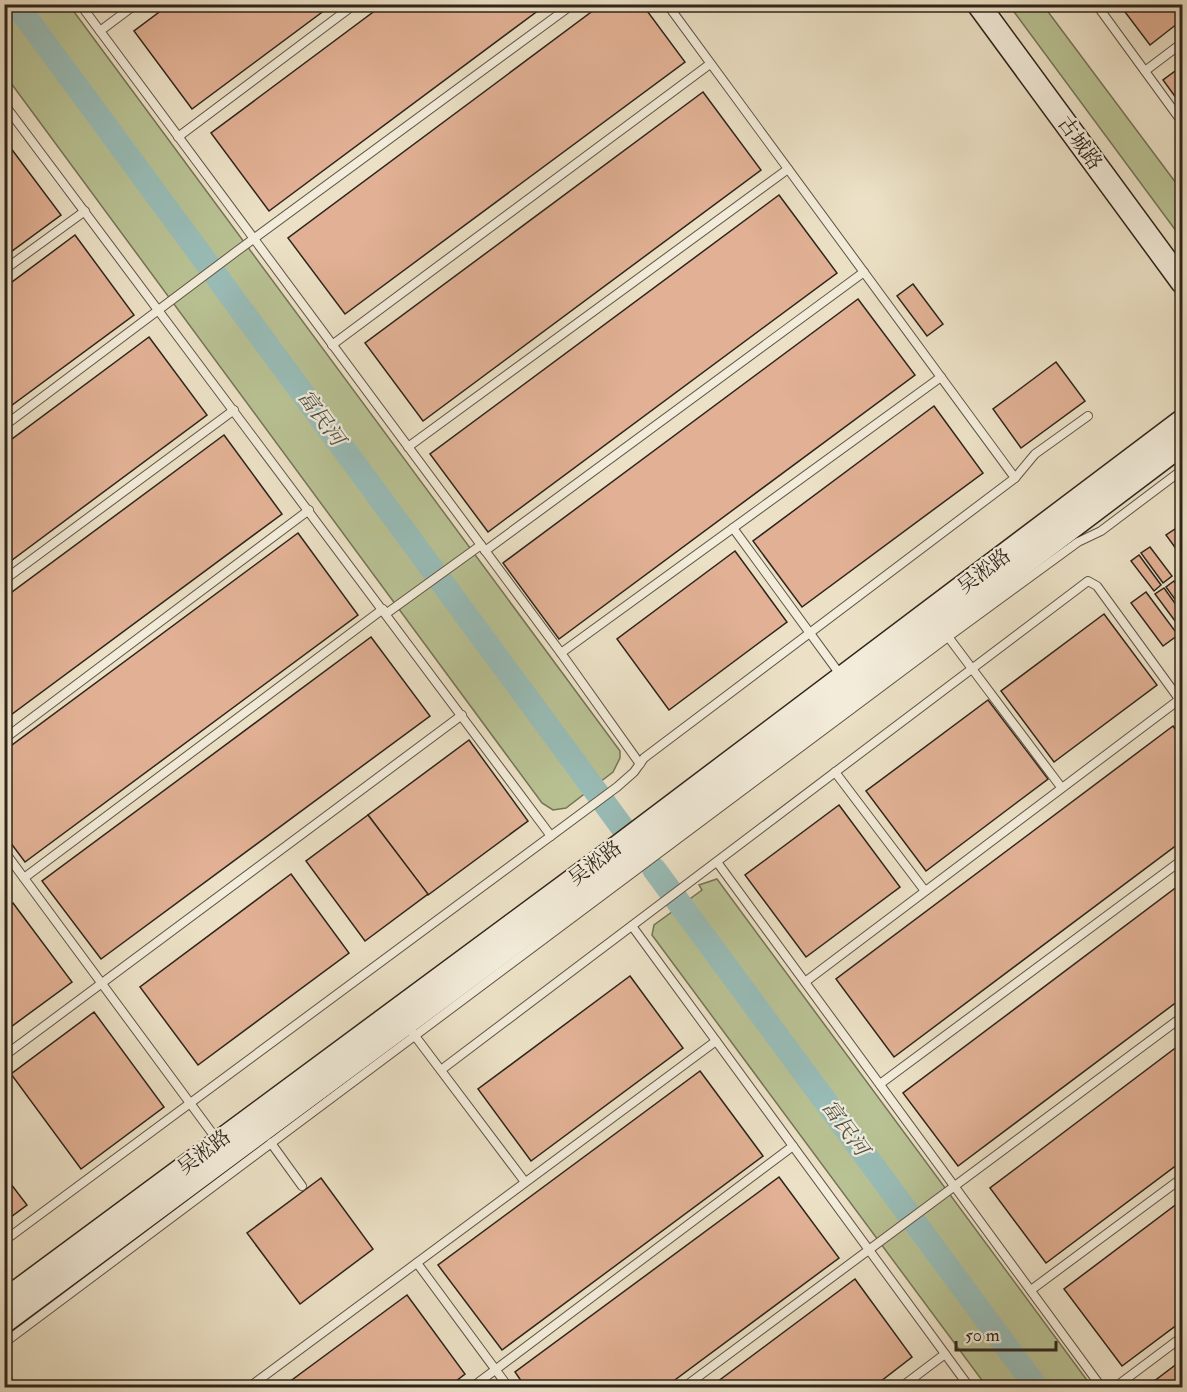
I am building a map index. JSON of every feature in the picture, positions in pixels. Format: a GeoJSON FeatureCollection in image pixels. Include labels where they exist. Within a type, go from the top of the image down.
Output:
{"type":"FeatureCollection","features":[{"type":"Feature","properties":{"kind":"main road","name":"古城路"},"geometry":{"type":"LineString","coordinates":[[978,4],[1182,282]]}},
{"type":"Feature","properties":{"kind":"main road","name":"古城路"},"geometry":{"type":"LineString","coordinates":[[988,4],[1182,266]]}},
{"type":"Feature","properties":{"kind":"main road","name":"吴淞路"},"geometry":{"type":"LineString","coordinates":[[4,1301],[218,1142],[406,1024],[842,678],[939,625],[1182,421]]}},
{"type":"Feature","properties":{"kind":"main road","name":"吴淞路"},"geometry":{"type":"LineString","coordinates":[[4,1322],[1182,444]]}},
{"type":"Feature","properties":{"kind":"lane"},"geometry":{"type":"LineString","coordinates":[[80,4],[561,653],[640,764]]}},
{"type":"Feature","properties":{"kind":"lane"},"geometry":{"type":"LineString","coordinates":[[100,31],[136,4]]}},
{"type":"Feature","properties":{"kind":"lane"},"geometry":{"type":"LineString","coordinates":[[178,136],[355,4]]}},
{"type":"Feature","properties":{"kind":"lane"},"geometry":{"type":"LineString","coordinates":[[4,426],[573,4]]}},
{"type":"Feature","properties":{"kind":"lane"},"geometry":{"type":"LineString","coordinates":[[667,4],[1015,478]]}},
{"type":"Feature","properties":{"kind":"lane"},"geometry":{"type":"LineString","coordinates":[[1096,4],[1182,122]]}},
{"type":"Feature","properties":{"kind":"lane"},"geometry":{"type":"LineString","coordinates":[[1145,71],[1182,43]]}},
{"type":"Feature","properties":{"kind":"lane"},"geometry":{"type":"LineString","coordinates":[[332,345],[710,64]]}},
{"type":"Feature","properties":{"kind":"lane"},"geometry":{"type":"LineString","coordinates":[[5,106],[385,611],[551,836]]}},
{"type":"Feature","properties":{"kind":"lane"},"geometry":{"type":"LineString","coordinates":[[408,447],[788,170]]}},
{"type":"Feature","properties":{"kind":"lane"},"geometry":{"type":"LineString","coordinates":[[4,270],[85,211]]}},
{"type":"Feature","properties":{"kind":"lane"},"geometry":{"type":"LineString","coordinates":[[24,878],[385,611],[409,597],[461,559],[483,548],[864,272]]}},
{"type":"Feature","properties":{"kind":"lane"},"geometry":{"type":"LineString","coordinates":[[561,653],[941,377]]}},
{"type":"Feature","properties":{"kind":"lane"},"geometry":{"type":"LineString","coordinates":[[4,580],[234,410]]}},
{"type":"Feature","properties":{"kind":"lane"},"geometry":{"type":"LineString","coordinates":[[4,1241],[616,787],[644,758],[1015,478],[1035,454],[1088,416]]}},
{"type":"Feature","properties":{"kind":"lane"},"geometry":{"type":"LineString","coordinates":[[1061,787],[939,625],[1078,542],[1101,531],[1182,470]]}},
{"type":"Feature","properties":{"kind":"lane"},"geometry":{"type":"LineString","coordinates":[[4,739],[309,510]]}},
{"type":"Feature","properties":{"kind":"lane"},"geometry":{"type":"LineString","coordinates":[[734,528],[842,678]]}},
{"type":"Feature","properties":{"kind":"lane"},"geometry":{"type":"LineString","coordinates":[[441,1070],[1088,581],[1097,586],[1181,701],[1061,787],[805,982]]}},
{"type":"Feature","properties":{"kind":"lane"},"geometry":{"type":"LineString","coordinates":[[4,1056],[462,715]]}},
{"type":"Feature","properties":{"kind":"lane"},"geometry":{"type":"LineString","coordinates":[[835,772],[925,891]]}},
{"type":"Feature","properties":{"kind":"lane"},"geometry":{"type":"LineString","coordinates":[[4,851],[218,1142]]}},
{"type":"Feature","properties":{"kind":"lane"},"geometry":{"type":"LineString","coordinates":[[880,1084],[1182,860]]}},
{"type":"Feature","properties":{"kind":"lane"},"geometry":{"type":"LineString","coordinates":[[717,862],[1102,1388]]}},
{"type":"Feature","properties":{"kind":"lane"},"geometry":{"type":"LineString","coordinates":[[632,926],[970,1388]]}},
{"type":"Feature","properties":{"kind":"lane"},"geometry":{"type":"LineString","coordinates":[[683,1388],[1182,1017]]}},
{"type":"Feature","properties":{"kind":"lane"},"geometry":{"type":"LineString","coordinates":[[4,1342],[271,1143],[406,1024],[525,1182]]}},
{"type":"Feature","properties":{"kind":"lane"},"geometry":{"type":"LineString","coordinates":[[248,1388],[716,1041]]}},
{"type":"Feature","properties":{"kind":"lane"},"geometry":{"type":"LineString","coordinates":[[271,1143],[302,1186]]}},
{"type":"Feature","properties":{"kind":"lane"},"geometry":{"type":"LineString","coordinates":[[471,1388],[793,1146]]}},
{"type":"Feature","properties":{"kind":"lane"},"geometry":{"type":"LineString","coordinates":[[1031,1290],[1182,1178]]}},
{"type":"Feature","properties":{"kind":"lane"},"geometry":{"type":"LineString","coordinates":[[417,1263],[509,1388]]}},
{"type":"Feature","properties":{"kind":"lane"},"geometry":{"type":"LineString","coordinates":[[1114,1388],[1182,1337]]}},
{"type":"Feature","properties":{"kind":"lane"},"geometry":{"type":"LineString","coordinates":[[900,1388],[945,1354]]}},
{"type":"Feature","properties":{"kind":"green space"},"geometry":{"type":"Polygon","coordinates":[[[4,5],[69,5],[620,751],[620,758],[613,772],[566,808],[553,810],[542,803],[5,75],[4,5]]]}},
{"type":"Feature","properties":{"kind":"green space"},"geometry":{"type":"Polygon","coordinates":[[[1009,5],[1043,5],[1182,191],[1182,239],[1009,5]]]}},
{"type":"Feature","properties":{"kind":"green space"},"geometry":{"type":"Polygon","coordinates":[[[717,879],[1092,1387],[987,1387],[652,935],[654,925],[702,890],[699,885],[717,879]]]}},
{"type":"Feature","properties":{"kind":"building"},"geometry":{"type":"Polygon","coordinates":[[[170,4],[333,4],[192,109],[134,31],[170,4]]]}},
{"type":"Feature","properties":{"kind":"building"},"geometry":{"type":"Polygon","coordinates":[[[384,4],[547,4],[269,211],[211,133],[384,4]]]}},
{"type":"Feature","properties":{"kind":"building"},"geometry":{"type":"Polygon","coordinates":[[[602,4],[642,4],[685,62],[345,314],[288,238],[602,4]]]}},
{"type":"Feature","properties":{"kind":"building"},"geometry":{"type":"Polygon","coordinates":[[[1119,4],[1182,4],[1182,20],[1150,45],[1119,4]]]}},
{"type":"Feature","properties":{"kind":"building"},"geometry":{"type":"Polygon","coordinates":[[[1182,66],[1182,106],[1163,80],[1182,66]]]}},
{"type":"Feature","properties":{"kind":"building"},"geometry":{"type":"Polygon","coordinates":[[[703,92],[761,170],[423,421],[365,343],[703,92]]]}},
{"type":"Feature","properties":{"kind":"building"},"geometry":{"type":"Polygon","coordinates":[[[4,139],[61,215],[4,257],[4,139]]]}},
{"type":"Feature","properties":{"kind":"building"},"geometry":{"type":"Polygon","coordinates":[[[779,195],[837,273],[488,532],[430,454],[779,195]]]}},
{"type":"Feature","properties":{"kind":"building"},"geometry":{"type":"Polygon","coordinates":[[[75,235],[134,315],[4,411],[4,288],[75,235]]]}},
{"type":"Feature","properties":{"kind":"building"},"geometry":{"type":"Polygon","coordinates":[[[913,284],[943,324],[927,336],[897,296],[913,284]]]}},
{"type":"Feature","properties":{"kind":"building"},"geometry":{"type":"Polygon","coordinates":[[[858,299],[915,375],[559,639],[503,563],[858,299]]]}},
{"type":"Feature","properties":{"kind":"building"},"geometry":{"type":"Polygon","coordinates":[[[149,337],[207,415],[4,566],[4,445],[149,337]]]}},
{"type":"Feature","properties":{"kind":"building"},"geometry":{"type":"Polygon","coordinates":[[[1056,362],[1085,401],[1021,448],[993,409],[1056,362]]]}},
{"type":"Feature","properties":{"kind":"building"},"geometry":{"type":"Polygon","coordinates":[[[934,406],[983,473],[802,607],[753,541],[934,406]]]}},
{"type":"Feature","properties":{"kind":"building"},"geometry":{"type":"Polygon","coordinates":[[[224,435],[282,514],[4,720],[4,598],[224,435]]]}},
{"type":"Feature","properties":{"kind":"building"},"geometry":{"type":"Polygon","coordinates":[[[1175,529],[1182,540],[1182,557],[1166,535],[1175,529]]]}},
{"type":"Feature","properties":{"kind":"building"},"geometry":{"type":"Polygon","coordinates":[[[298,533],[358,615],[25,862],[4,834],[4,751],[298,533]]]}},
{"type":"Feature","properties":{"kind":"building"},"geometry":{"type":"Polygon","coordinates":[[[1150,547],[1172,576],[1163,583],[1141,553],[1150,547]]]}},
{"type":"Feature","properties":{"kind":"building"},"geometry":{"type":"Polygon","coordinates":[[[735,551],[787,622],[669,710],[617,639],[735,551]]]}},
{"type":"Feature","properties":{"kind":"building"},"geometry":{"type":"Polygon","coordinates":[[[1139,555],[1161,585],[1154,591],[1131,561],[1139,555]]]}},
{"type":"Feature","properties":{"kind":"building"},"geometry":{"type":"Polygon","coordinates":[[[1174,581],[1182,592],[1182,609],[1166,587],[1174,581]]]}},
{"type":"Feature","properties":{"kind":"building"},"geometry":{"type":"Polygon","coordinates":[[[1164,588],[1182,613],[1182,622],[1178,625],[1155,594],[1164,588]]]}},
{"type":"Feature","properties":{"kind":"building"},"geometry":{"type":"Polygon","coordinates":[[[1146,592],[1178,635],[1163,646],[1131,603],[1146,592]]]}},
{"type":"Feature","properties":{"kind":"building"},"geometry":{"type":"Polygon","coordinates":[[[1104,614],[1157,685],[1054,762],[1001,691],[1104,614]]]}},
{"type":"Feature","properties":{"kind":"building"},"geometry":{"type":"Polygon","coordinates":[[[371,637],[430,716],[101,959],[42,881],[371,637]]]}},
{"type":"Feature","properties":{"kind":"building"},"geometry":{"type":"Polygon","coordinates":[[[988,700],[1048,779],[926,871],[866,791],[988,700]]]}},
{"type":"Feature","properties":{"kind":"building"},"geometry":{"type":"Polygon","coordinates":[[[1173,726],[1182,739],[1182,841],[894,1057],[836,979],[1173,726]]]}},
{"type":"Feature","properties":{"kind":"building"},"geometry":{"type":"Polygon","coordinates":[[[469,740],[528,821],[428,895],[368,815],[469,740]]]}},
{"type":"Feature","properties":{"kind":"building"},"geometry":{"type":"Polygon","coordinates":[[[839,805],[900,887],[806,957],[745,875],[839,805]]]}},
{"type":"Feature","properties":{"kind":"building"},"geometry":{"type":"Polygon","coordinates":[[[368,815],[428,894],[365,941],[306,861],[368,815]]]}},
{"type":"Feature","properties":{"kind":"building"},"geometry":{"type":"Polygon","coordinates":[[[291,874],[349,953],[198,1065],[140,987],[291,874]]]}},
{"type":"Feature","properties":{"kind":"building"},"geometry":{"type":"Polygon","coordinates":[[[1182,883],[1182,998],[958,1166],[903,1093],[1182,883]]]}},
{"type":"Feature","properties":{"kind":"building"},"geometry":{"type":"Polygon","coordinates":[[[13,903],[72,982],[4,1032],[4,910],[13,903]]]}},
{"type":"Feature","properties":{"kind":"building"},"geometry":{"type":"Polygon","coordinates":[[[630,976],[683,1048],[531,1161],[478,1089],[630,976]]]}},
{"type":"Feature","properties":{"kind":"building"},"geometry":{"type":"Polygon","coordinates":[[[94,1012],[164,1107],[81,1169],[11,1074],[94,1012]]]}},
{"type":"Feature","properties":{"kind":"building"},"geometry":{"type":"Polygon","coordinates":[[[1182,1043],[1182,1161],[1046,1263],[990,1188],[1182,1043]]]}},
{"type":"Feature","properties":{"kind":"building"},"geometry":{"type":"Polygon","coordinates":[[[700,1071],[763,1156],[502,1350],[438,1265],[700,1071]]]}},
{"type":"Feature","properties":{"kind":"building"},"geometry":{"type":"Polygon","coordinates":[[[4,1175],[27,1205],[4,1222],[4,1175]]]}},
{"type":"Feature","properties":{"kind":"building"},"geometry":{"type":"Polygon","coordinates":[[[779,1177],[839,1258],[664,1388],[526,1388],[515,1372],[779,1177]]]}},
{"type":"Feature","properties":{"kind":"building"},"geometry":{"type":"Polygon","coordinates":[[[321,1178],[373,1249],[300,1304],[247,1233],[321,1178]]]}},
{"type":"Feature","properties":{"kind":"building"},"geometry":{"type":"Polygon","coordinates":[[[1182,1200],[1182,1321],[1122,1366],[1064,1289],[1182,1200]]]}},
{"type":"Feature","properties":{"kind":"building"},"geometry":{"type":"Polygon","coordinates":[[[855,1279],[912,1357],[872,1388],[709,1388],[855,1279]]]}},
{"type":"Feature","properties":{"kind":"building"},"geometry":{"type":"Polygon","coordinates":[[[407,1295],[465,1374],[447,1388],[281,1388],[407,1295]]]}},
{"type":"Feature","properties":{"kind":"building"},"geometry":{"type":"Polygon","coordinates":[[[1182,1360],[1182,1388],[1145,1388],[1182,1360]]]}},
{"type":"Feature","properties":{"kind":"waterway","name":"富民河"},"geometry":{"type":"LineString","coordinates":[[16,4],[625,831]]}},
{"type":"Feature","properties":{"kind":"waterway","name":"富民河"},"geometry":{"type":"LineString","coordinates":[[654,869],[1037,1388]]}}]}
